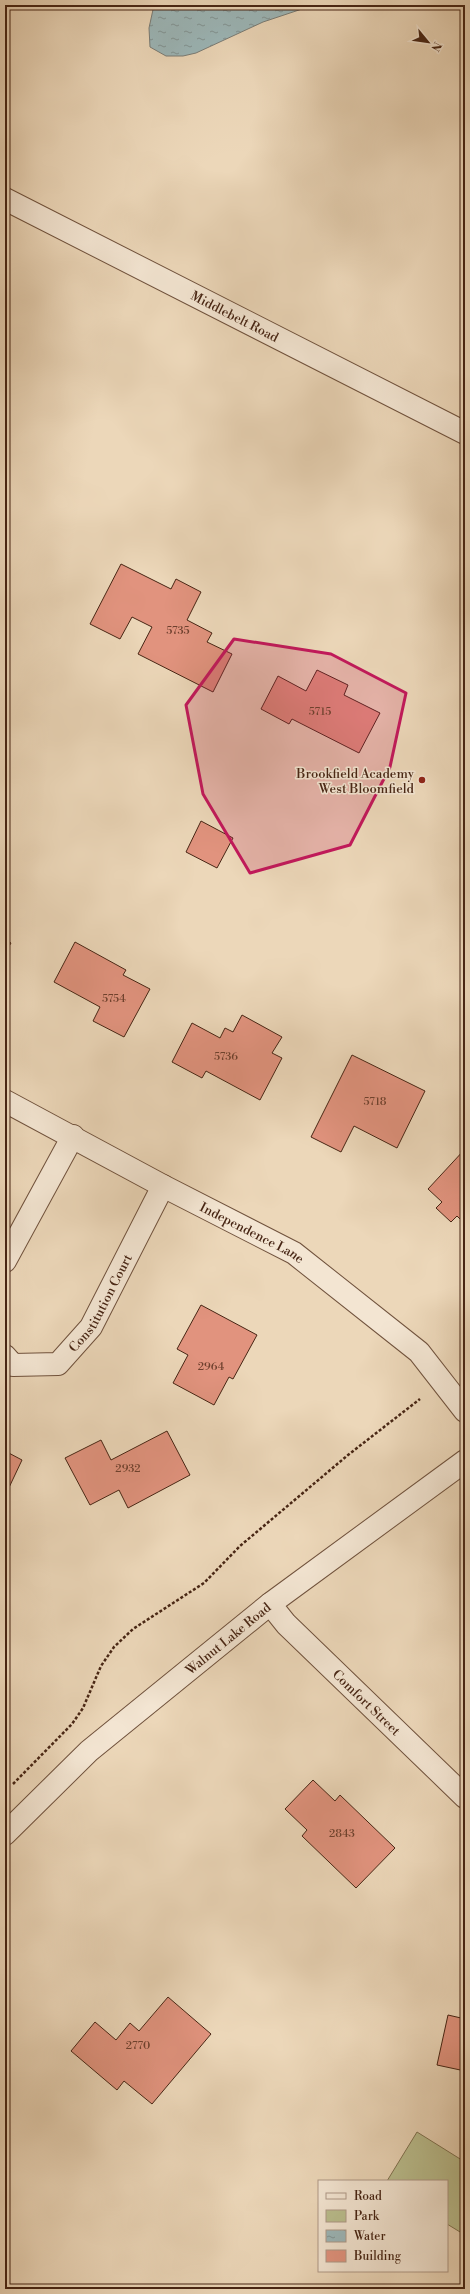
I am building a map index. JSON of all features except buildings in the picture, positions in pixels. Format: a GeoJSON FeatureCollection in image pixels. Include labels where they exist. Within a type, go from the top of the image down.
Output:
{"type":"FeatureCollection","features":[{"type":"Feature","properties":{"kind":"street","name":"Middlebelt Road"},"geometry":{"type":"LineString","coordinates":[[5,199],[465,434]]}},
{"type":"Feature","properties":{"kind":"street","name":"Independence Lane"},"geometry":{"type":"LineString","coordinates":[[5,1101],[73,1136],[163,1186],[294,1253],[419,1352],[465,1410]]}},
{"type":"Feature","properties":{"kind":"street"},"geometry":{"type":"LineString","coordinates":[[5,1261],[73,1136]]}},
{"type":"Feature","properties":{"kind":"street","name":"Constitution Court"},"geometry":{"type":"LineString","coordinates":[[5,1356],[12,1365],[58,1364],[91,1327],[163,1186]]}},
{"type":"Feature","properties":{"kind":"street","name":"Walnut Lake Road"},"geometry":{"type":"LineString","coordinates":[[5,1834],[89,1751],[270,1604],[465,1461]]}},
{"type":"Feature","properties":{"kind":"street","name":"Comfort Street"},"geometry":{"type":"LineString","coordinates":[[270,1604],[286,1624],[465,1797]]}},
{"type":"Feature","properties":{"kind":"path"},"geometry":{"type":"LineString","coordinates":[[11,1786],[72,1724],[83,1708],[101,1666],[114,1647],[133,1629],[204,1583],[246,1541],[348,1455],[442,1382]]}},
{"type":"Feature","properties":{"kind":"highlighted area"},"geometry":{"type":"Polygon","coordinates":[[[234,639],[331,654],[406,693],[390,767],[350,845],[250,873],[203,794],[186,705],[234,639]]]}},
{"type":"Feature","properties":{"kind":"green space"},"geometry":{"type":"Polygon","coordinates":[[[417,2132],[465,2162],[465,2235],[448,2225],[448,2180],[388,2180],[417,2132]]]}},
{"type":"Feature","properties":{"kind":"water"},"geometry":{"type":"Polygon","coordinates":[[[154,5],[314,5],[263,22],[196,53],[183,56],[166,56],[150,47],[149,28],[154,5]]]}},
{"type":"Feature","properties":{"kind":"place","name":"Brookfield Academy West Bloomfield"},"geometry":{"type":"Point","coordinates":[422,780]}}]}
